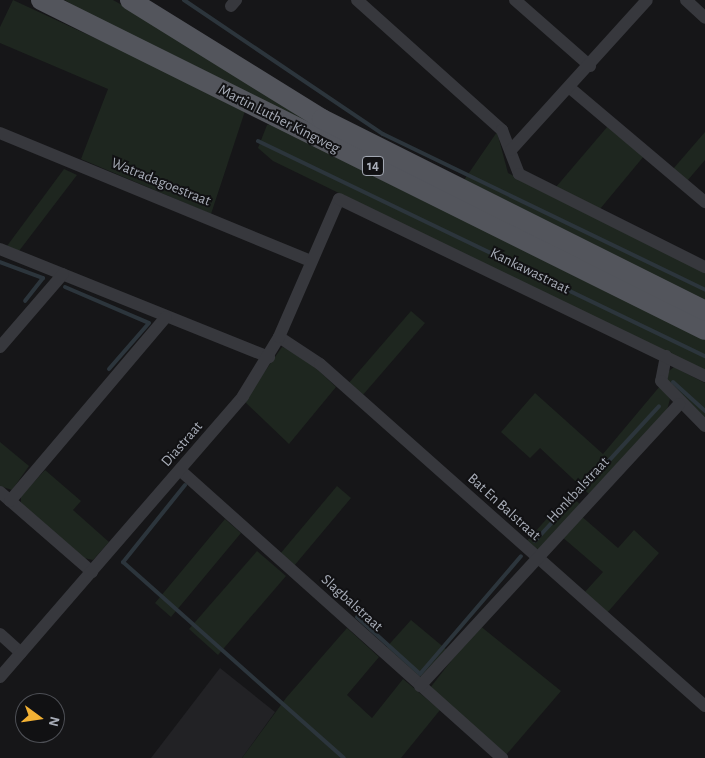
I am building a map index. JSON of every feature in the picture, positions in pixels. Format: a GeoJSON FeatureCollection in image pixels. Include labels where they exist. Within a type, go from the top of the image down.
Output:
{"type":"FeatureCollection","features":[{"type":"Feature","properties":{"kind":"main road","name":"Martin Luther Kingweg"},"geometry":{"type":"LineString","coordinates":[[41,0],[705,330]]}},
{"type":"Feature","properties":{"kind":"main road","name":"Martin Luther Kingweg"},"geometry":{"type":"LineString","coordinates":[[130,0],[322,119],[705,311]]}},
{"type":"Feature","properties":{"kind":"street"},"geometry":{"type":"LineString","coordinates":[[357,0],[502,130],[511,150],[518,174],[705,267]]}},
{"type":"Feature","properties":{"kind":"street"},"geometry":{"type":"LineString","coordinates":[[515,0],[590,66]]}},
{"type":"Feature","properties":{"kind":"street"},"geometry":{"type":"LineString","coordinates":[[511,150],[590,66],[647,0]]}},
{"type":"Feature","properties":{"kind":"street"},"geometry":{"type":"LineString","coordinates":[[686,0],[705,18]]}},
{"type":"Feature","properties":{"kind":"street"},"geometry":{"type":"LineString","coordinates":[[570,88],[705,202]]}},
{"type":"Feature","properties":{"kind":"street","name":"Watradagoestraat"},"geometry":{"type":"LineString","coordinates":[[0,133],[310,261]]}},
{"type":"Feature","properties":{"kind":"street","name":"Diastraat"},"geometry":{"type":"LineString","coordinates":[[0,677],[181,471],[269,357],[339,199]]}},
{"type":"Feature","properties":{"kind":"street","name":"Kankawastraat"},"geometry":{"type":"LineString","coordinates":[[339,199],[705,376]]}},
{"type":"Feature","properties":{"kind":"street"},"geometry":{"type":"LineString","coordinates":[[0,249],[269,357]]}},
{"type":"Feature","properties":{"kind":"street"},"geometry":{"type":"LineString","coordinates":[[0,347],[63,274]]}},
{"type":"Feature","properties":{"kind":"street"},"geometry":{"type":"LineString","coordinates":[[10,501],[166,317]]}},
{"type":"Feature","properties":{"kind":"street","name":"Bat En Balstraat"},"geometry":{"type":"LineString","coordinates":[[279,337],[320,364],[705,706]]}},
{"type":"Feature","properties":{"kind":"street"},"geometry":{"type":"LineString","coordinates":[[666,356],[661,381],[680,404],[705,426]]}},
{"type":"Feature","properties":{"kind":"street","name":"Honkbalstraat"},"geometry":{"type":"LineString","coordinates":[[420,686],[680,404]]}},
{"type":"Feature","properties":{"kind":"street","name":"Slagbalstraat"},"geometry":{"type":"LineString","coordinates":[[181,471],[502,758]]}},
{"type":"Feature","properties":{"kind":"street"},"geometry":{"type":"LineString","coordinates":[[0,492],[92,572]]}},
{"type":"Feature","properties":{"kind":"street"},"geometry":{"type":"LineString","coordinates":[[0,634],[21,653]]}},
{"type":"Feature","properties":{"kind":"shaded area"},"geometry":{"type":"Polygon","coordinates":[[[13,0],[246,108],[211,214],[81,159],[108,89],[0,43],[0,27],[13,0]]]}},
{"type":"Feature","properties":{"kind":"shaded area"},"geometry":{"type":"Polygon","coordinates":[[[65,0],[113,0],[463,196],[102,24],[65,0]]]}},
{"type":"Feature","properties":{"kind":"shaded area"},"geometry":{"type":"Polygon","coordinates":[[[273,124],[705,339],[705,371],[273,161],[258,148],[267,125],[273,124]]]}},
{"type":"Feature","properties":{"kind":"shaded area"},"geometry":{"type":"Polygon","coordinates":[[[608,126],[644,156],[600,209],[556,187],[608,126]]]}},
{"type":"Feature","properties":{"kind":"shaded area"},"geometry":{"type":"Polygon","coordinates":[[[497,132],[508,173],[705,272],[705,304],[462,183],[497,132]]]}},
{"type":"Feature","properties":{"kind":"shaded area"},"geometry":{"type":"Polygon","coordinates":[[[705,132],[705,160],[687,181],[673,169],[705,132]]]}},
{"type":"Feature","properties":{"kind":"shaded area"},"geometry":{"type":"Polygon","coordinates":[[[64,169],[77,175],[19,251],[7,246],[64,169]]]}},
{"type":"Feature","properties":{"kind":"shaded area"},"geometry":{"type":"Polygon","coordinates":[[[411,311],[425,323],[362,396],[348,384],[411,311]]]}},
{"type":"Feature","properties":{"kind":"shaded area"},"geometry":{"type":"Polygon","coordinates":[[[282,347],[300,353],[336,387],[289,444],[244,401],[282,347]]]}},
{"type":"Feature","properties":{"kind":"shaded area"},"geometry":{"type":"Polygon","coordinates":[[[674,367],[705,383],[705,420],[672,390],[665,374],[674,367]]]}},
{"type":"Feature","properties":{"kind":"shaded area"},"geometry":{"type":"Polygon","coordinates":[[[660,386],[670,399],[667,410],[589,494],[540,448],[530,458],[501,432],[535,393],[603,454],[660,386]]]}},
{"type":"Feature","properties":{"kind":"shaded area"},"geometry":{"type":"Polygon","coordinates":[[[0,442],[29,466],[12,490],[0,486],[0,442]]]}},
{"type":"Feature","properties":{"kind":"shaded area"},"geometry":{"type":"Polygon","coordinates":[[[45,470],[81,501],[73,510],[109,542],[93,560],[84,558],[21,504],[21,496],[45,470]]]}},
{"type":"Feature","properties":{"kind":"shaded area"},"geometry":{"type":"Polygon","coordinates":[[[337,486],[351,498],[294,566],[280,554],[337,486]]]}},
{"type":"Feature","properties":{"kind":"shaded area"},"geometry":{"type":"Polygon","coordinates":[[[569,494],[581,505],[539,550],[525,543],[569,494]]]}},
{"type":"Feature","properties":{"kind":"shaded area"},"geometry":{"type":"Polygon","coordinates":[[[580,515],[618,548],[634,530],[659,553],[607,613],[584,593],[603,572],[561,536],[580,515]]]}},
{"type":"Feature","properties":{"kind":"shaded area"},"geometry":{"type":"Polygon","coordinates":[[[225,519],[241,533],[171,617],[155,603],[225,519]]]}},
{"type":"Feature","properties":{"kind":"shaded area"},"geometry":{"type":"Polygon","coordinates":[[[257,551],[286,576],[218,655],[189,629],[257,551]]]}},
{"type":"Feature","properties":{"kind":"shaded area"},"geometry":{"type":"Polygon","coordinates":[[[411,620],[447,650],[420,678],[385,649],[411,620]]]}},
{"type":"Feature","properties":{"kind":"shaded area"},"geometry":{"type":"Polygon","coordinates":[[[479,625],[561,691],[506,755],[430,688],[479,625]]]}},
{"type":"Feature","properties":{"kind":"shaded area"},"geometry":{"type":"Polygon","coordinates":[[[347,628],[379,657],[347,695],[372,718],[403,679],[440,710],[401,758],[242,758],[286,698],[347,628]]]}},
{"type":"Feature","properties":{"kind":"shaded area"},"geometry":{"type":"Polygon","coordinates":[[[220,668],[275,712],[242,758],[151,758],[220,668]]]}},
{"type":"Feature","properties":{"kind":"waterway"},"geometry":{"type":"LineString","coordinates":[[184,0],[383,134],[705,290]]}},
{"type":"Feature","properties":{"kind":"waterway"},"geometry":{"type":"LineString","coordinates":[[258,141],[705,356]]}},
{"type":"Feature","properties":{"kind":"waterway"},"geometry":{"type":"LineString","coordinates":[[0,262],[43,278],[25,301]]}},
{"type":"Feature","properties":{"kind":"waterway"},"geometry":{"type":"LineString","coordinates":[[65,287],[149,323],[109,369]]}},
{"type":"Feature","properties":{"kind":"waterway"},"geometry":{"type":"LineString","coordinates":[[673,382],[705,411]]}},
{"type":"Feature","properties":{"kind":"waterway"},"geometry":{"type":"LineString","coordinates":[[535,541],[659,406]]}},
{"type":"Feature","properties":{"kind":"waterway"},"geometry":{"type":"LineString","coordinates":[[185,485],[123,562],[344,758]]}},
{"type":"Feature","properties":{"kind":"waterway"},"geometry":{"type":"LineString","coordinates":[[357,617],[420,674],[521,556]]}}]}
